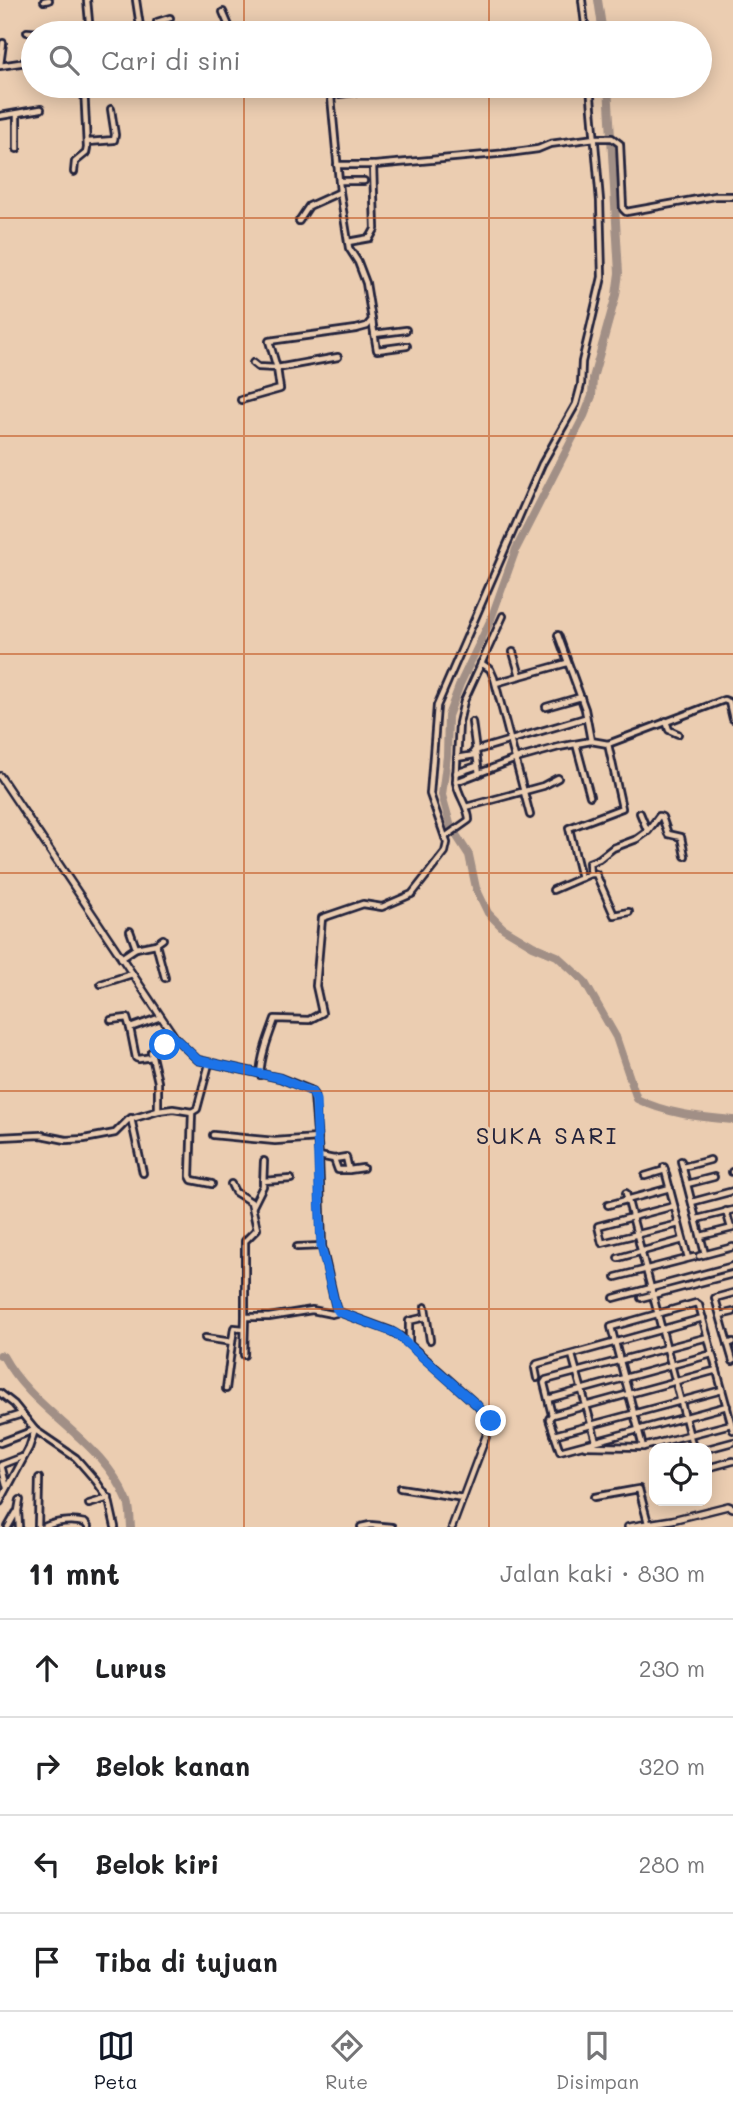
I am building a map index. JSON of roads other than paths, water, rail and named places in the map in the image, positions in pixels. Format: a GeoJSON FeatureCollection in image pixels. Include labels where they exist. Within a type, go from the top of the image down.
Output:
{"type":"FeatureCollection","features":[{"type":"Feature","properties":{"kind":"street"},"geometry":{"type":"LineString","coordinates":[[44,1],[49,0]]}},
{"type":"Feature","properties":{"kind":"street"},"geometry":{"type":"LineString","coordinates":[[87,0],[89,21]]}},
{"type":"Feature","properties":{"kind":"street"},"geometry":{"type":"LineString","coordinates":[[136,0],[139,21]]}},
{"type":"Feature","properties":{"kind":"street"},"geometry":{"type":"LineString","coordinates":[[582,0],[585,21]]}},
{"type":"Feature","properties":{"kind":"street"},"geometry":{"type":"LineString","coordinates":[[223,12],[227,21]]}},
{"type":"Feature","properties":{"kind":"street"},"geometry":{"type":"LineString","coordinates":[[160,21],[170,18]]}},
{"type":"Feature","properties":{"kind":"street"},"geometry":{"type":"LineString","coordinates":[[3,43],[0,66],[21,63]]}},
{"type":"Feature","properties":{"kind":"street"},"geometry":{"type":"LineString","coordinates":[[75,172],[75,162],[86,153],[88,142],[85,98]]}},
{"type":"Feature","properties":{"kind":"street"},"geometry":{"type":"LineString","coordinates":[[331,98],[340,192],[348,242],[366,283],[377,350],[407,346]]}},
{"type":"Feature","properties":{"kind":"street"},"geometry":{"type":"LineString","coordinates":[[260,1075],[261,1057],[266,1051],[275,1019],[309,1020],[322,1013],[316,982],[322,918],[363,904],[382,907],[412,894],[426,874],[443,857],[447,836],[430,794],[437,706],[542,464],[579,396],[582,362],[603,269],[598,138],[592,98]]}},
{"type":"Feature","properties":{"kind":"street"},"geometry":{"type":"LineString","coordinates":[[0,116],[41,109]]}},
{"type":"Feature","properties":{"kind":"street"},"geometry":{"type":"LineString","coordinates":[[88,142],[114,140],[111,109]]}},
{"type":"Feature","properties":{"kind":"street"},"geometry":{"type":"LineString","coordinates":[[17,149],[18,114]]}},
{"type":"Feature","properties":{"kind":"street"},"geometry":{"type":"LineString","coordinates":[[337,165],[373,165],[508,153],[538,149],[550,144],[612,138],[620,144],[623,209],[626,212],[715,196],[733,196]]}},
{"type":"Feature","properties":{"kind":"street"},"geometry":{"type":"LineString","coordinates":[[348,242],[370,238],[375,229],[373,165]]}},
{"type":"Feature","properties":{"kind":"street"},"geometry":{"type":"LineString","coordinates":[[339,181],[364,181]]}},
{"type":"Feature","properties":{"kind":"street"},"geometry":{"type":"LineString","coordinates":[[299,221],[309,206],[340,192]]}},
{"type":"Feature","properties":{"kind":"street"},"geometry":{"type":"LineString","coordinates":[[241,400],[279,390],[277,368],[269,341],[356,329],[367,326],[372,320]]}},
{"type":"Feature","properties":{"kind":"street"},"geometry":{"type":"LineString","coordinates":[[374,334],[406,330]]}},
{"type":"Feature","properties":{"kind":"street"},"geometry":{"type":"LineString","coordinates":[[253,363],[258,367],[277,368],[338,357]]}},
{"type":"Feature","properties":{"kind":"street"},"geometry":{"type":"LineString","coordinates":[[447,836],[469,820],[456,782],[462,708],[503,615]]}},
{"type":"Feature","properties":{"kind":"street"},"geometry":{"type":"LineString","coordinates":[[558,635],[581,697],[591,741]]}},
{"type":"Feature","properties":{"kind":"street"},"geometry":{"type":"LineString","coordinates":[[513,652],[520,676]]}},
{"type":"Feature","properties":{"kind":"street"},"geometry":{"type":"LineString","coordinates":[[481,663],[490,668],[496,683],[530,815]]}},
{"type":"Feature","properties":{"kind":"street"},"geometry":{"type":"LineString","coordinates":[[496,683],[567,663]]}},
{"type":"Feature","properties":{"kind":"street"},"geometry":{"type":"LineString","coordinates":[[546,707],[581,697]]}},
{"type":"Feature","properties":{"kind":"street"},"geometry":{"type":"LineString","coordinates":[[456,782],[516,759],[576,744],[591,741],[608,744],[724,700],[729,702],[733,719]]}},
{"type":"Feature","properties":{"kind":"street"},"geometry":{"type":"LineString","coordinates":[[457,758],[585,718]]}},
{"type":"Feature","properties":{"kind":"street"},"geometry":{"type":"LineString","coordinates":[[666,721],[669,730],[678,734]]}},
{"type":"Feature","properties":{"kind":"street"},"geometry":{"type":"LineString","coordinates":[[472,722],[479,774]]}},
{"type":"Feature","properties":{"kind":"street"},"geometry":{"type":"LineString","coordinates":[[576,744],[590,796]]}},
{"type":"Feature","properties":{"kind":"street"},"geometry":{"type":"LineString","coordinates":[[581,878],[569,828],[622,808],[608,744]]}},
{"type":"Feature","properties":{"kind":"street"},"geometry":{"type":"LineString","coordinates":[[456,773],[477,766]]}},
{"type":"Feature","properties":{"kind":"street"},"geometry":{"type":"LineString","coordinates":[[0,776],[176,1039],[190,1054],[209,1064],[280,1078],[312,1092],[316,1100],[321,1246],[329,1286],[339,1312]]}},
{"type":"Feature","properties":{"kind":"street"},"geometry":{"type":"LineString","coordinates":[[466,807],[543,786],[558,778]]}},
{"type":"Feature","properties":{"kind":"street"},"geometry":{"type":"LineString","coordinates":[[640,813],[648,831]]}},
{"type":"Feature","properties":{"kind":"street"},"geometry":{"type":"LineString","coordinates":[[590,874],[589,863],[613,848],[633,841],[648,831],[660,816],[668,834],[681,837],[685,856]]}},
{"type":"Feature","properties":{"kind":"street"},"geometry":{"type":"LineString","coordinates":[[553,890],[596,874],[614,915],[629,912]]}},
{"type":"Feature","properties":{"kind":"street"},"geometry":{"type":"LineString","coordinates":[[130,931],[136,948]]}},
{"type":"Feature","properties":{"kind":"street"},"geometry":{"type":"LineString","coordinates":[[121,958],[136,948],[156,944],[163,939]]}},
{"type":"Feature","properties":{"kind":"street"},"geometry":{"type":"LineString","coordinates":[[156,944],[165,978]]}},
{"type":"Feature","properties":{"kind":"street"},"geometry":{"type":"LineString","coordinates":[[101,984],[132,974]]}},
{"type":"Feature","properties":{"kind":"street"},"geometry":{"type":"LineString","coordinates":[[111,1020],[125,1017],[128,1019],[137,1059],[152,1056]]}},
{"type":"Feature","properties":{"kind":"street"},"geometry":{"type":"LineString","coordinates":[[130,1028],[161,1017]]}},
{"type":"Feature","properties":{"kind":"street"},"geometry":{"type":"LineString","coordinates":[[158,1111],[159,1082],[152,1051],[176,1039]]}},
{"type":"Feature","properties":{"kind":"street"},"geometry":{"type":"LineString","coordinates":[[0,1137],[41,1135],[66,1140],[96,1137],[115,1133],[131,1118],[173,1109],[192,1112],[197,1109],[209,1064]]}},
{"type":"Feature","properties":{"kind":"street"},"geometry":{"type":"LineString","coordinates":[[192,1112],[190,1176],[192,1180],[212,1184]]}},
{"type":"Feature","properties":{"kind":"street"},"geometry":{"type":"LineString","coordinates":[[131,1118],[143,1173]]}},
{"type":"Feature","properties":{"kind":"street"},"geometry":{"type":"LineString","coordinates":[[213,1135],[275,1141],[318,1138]]}},
{"type":"Feature","properties":{"kind":"street"},"geometry":{"type":"LineString","coordinates":[[319,1156],[346,1158],[349,1170]]}},
{"type":"Feature","properties":{"kind":"street"},"geometry":{"type":"LineString","coordinates":[[334,1158],[338,1170],[363,1168]]}},
{"type":"Feature","properties":{"kind":"street"},"geometry":{"type":"LineString","coordinates":[[697,1256],[701,1236],[682,1164],[710,1160]]}},
{"type":"Feature","properties":{"kind":"street"},"geometry":{"type":"LineString","coordinates":[[253,1207],[261,1192],[264,1161]]}},
{"type":"Feature","properties":{"kind":"street"},"geometry":{"type":"LineString","coordinates":[[645,1176],[665,1168],[683,1240],[697,1256]]}},
{"type":"Feature","properties":{"kind":"street"},"geometry":{"type":"LineString","coordinates":[[687,1184],[714,1177]]}},
{"type":"Feature","properties":{"kind":"street"},"geometry":{"type":"LineString","coordinates":[[263,1181],[291,1179]]}},
{"type":"Feature","properties":{"kind":"street"},"geometry":{"type":"LineString","coordinates":[[231,1184],[235,1192],[248,1200],[253,1207],[257,1230],[244,1241],[244,1355]]}},
{"type":"Feature","properties":{"kind":"street"},"geometry":{"type":"LineString","coordinates":[[608,1205],[670,1188]]}},
{"type":"Feature","properties":{"kind":"street"},"geometry":{"type":"LineString","coordinates":[[692,1202],[733,1191]]}},
{"type":"Feature","properties":{"kind":"street"},"geometry":{"type":"LineString","coordinates":[[626,1193],[692,1443]]}},
{"type":"Feature","properties":{"kind":"street"},"geometry":{"type":"LineString","coordinates":[[674,1206],[598,1226],[602,1243],[679,1224]]}},
{"type":"Feature","properties":{"kind":"street"},"geometry":{"type":"LineString","coordinates":[[696,1219],[733,1210]]}},
{"type":"Feature","properties":{"kind":"street"},"geometry":{"type":"LineString","coordinates":[[701,1236],[732,1228],[726,1211]]}},
{"type":"Feature","properties":{"kind":"street"},"geometry":{"type":"LineString","coordinates":[[618,1258],[683,1240]]}},
{"type":"Feature","properties":{"kind":"street"},"geometry":{"type":"LineString","coordinates":[[297,1247],[321,1246]]}},
{"type":"Feature","properties":{"kind":"street"},"geometry":{"type":"LineString","coordinates":[[615,1277],[733,1247]]}},
{"type":"Feature","properties":{"kind":"street"},"geometry":{"type":"LineString","coordinates":[[614,1298],[733,1266]]}},
{"type":"Feature","properties":{"kind":"street"},"geometry":{"type":"LineString","coordinates":[[641,1298],[733,1274]]}},
{"type":"Feature","properties":{"kind":"street"},"geometry":{"type":"LineString","coordinates":[[733,1293],[715,1298],[733,1361]]}},
{"type":"Feature","properties":{"kind":"street"},"geometry":{"type":"LineString","coordinates":[[582,1445],[602,1448],[643,1447],[732,1427],[703,1318],[696,1303],[611,1327],[643,1447]]}},
{"type":"Feature","properties":{"kind":"street"},"geometry":{"type":"LineString","coordinates":[[425,1307],[430,1340]]}},
{"type":"Feature","properties":{"kind":"street"},"geometry":{"type":"LineString","coordinates":[[245,1317],[269,1317],[312,1310],[332,1314],[339,1312],[395,1333],[477,1405],[491,1421],[491,1427],[452,1527]]}},
{"type":"Feature","properties":{"kind":"street"},"geometry":{"type":"LineString","coordinates":[[720,1315],[733,1312]]}},
{"type":"Feature","properties":{"kind":"street"},"geometry":{"type":"LineString","coordinates":[[409,1344],[408,1321],[426,1317]]}},
{"type":"Feature","properties":{"kind":"street"},"geometry":{"type":"LineString","coordinates":[[537,1378],[537,1364],[703,1318]]}},
{"type":"Feature","properties":{"kind":"street"},"geometry":{"type":"LineString","coordinates":[[226,1389],[234,1328],[244,1329]]}},
{"type":"Feature","properties":{"kind":"street"},"geometry":{"type":"LineString","coordinates":[[725,1333],[733,1331]]}},
{"type":"Feature","properties":{"kind":"street"},"geometry":{"type":"LineString","coordinates":[[708,1337],[544,1381],[552,1415],[549,1419],[560,1451],[726,1406]]}},
{"type":"Feature","properties":{"kind":"street"},"geometry":{"type":"LineString","coordinates":[[205,1338],[232,1342]]}},
{"type":"Feature","properties":{"kind":"street"},"geometry":{"type":"LineString","coordinates":[[548,1399],[712,1354]]}},
{"type":"Feature","properties":{"kind":"street"},"geometry":{"type":"LineString","coordinates":[[572,1355],[596,1441]]}},
{"type":"Feature","properties":{"kind":"street"},"geometry":{"type":"LineString","coordinates":[[552,1415],[717,1370]]}},
{"type":"Feature","properties":{"kind":"street"},"geometry":{"type":"LineString","coordinates":[[554,1435],[722,1390]]}},
{"type":"Feature","properties":{"kind":"street"},"geometry":{"type":"LineString","coordinates":[[0,1393],[35,1430],[76,1458],[109,1498],[115,1527]]}},
{"type":"Feature","properties":{"kind":"street"},"geometry":{"type":"LineString","coordinates":[[0,1400],[7,1398]]}},
{"type":"Feature","properties":{"kind":"street"},"geometry":{"type":"LineString","coordinates":[[0,1421],[22,1414]]}},
{"type":"Feature","properties":{"kind":"street"},"geometry":{"type":"LineString","coordinates":[[0,1443],[35,1430]]}},
{"type":"Feature","properties":{"kind":"street"},"geometry":{"type":"LineString","coordinates":[[0,1502],[35,1430]]}},
{"type":"Feature","properties":{"kind":"street"},"geometry":{"type":"LineString","coordinates":[[712,1448],[733,1442]]}},
{"type":"Feature","properties":{"kind":"street"},"geometry":{"type":"LineString","coordinates":[[7,1488],[1,1465],[23,1457]]}},
{"type":"Feature","properties":{"kind":"street"},"geometry":{"type":"LineString","coordinates":[[712,1467],[733,1461]]}},
{"type":"Feature","properties":{"kind":"street"},"geometry":{"type":"LineString","coordinates":[[38,1527],[39,1478]]}},
{"type":"Feature","properties":{"kind":"street"},"geometry":{"type":"LineString","coordinates":[[400,1488],[463,1498]]}},
{"type":"Feature","properties":{"kind":"street"},"geometry":{"type":"LineString","coordinates":[[594,1497],[639,1489],[648,1523]]}},
{"type":"Feature","properties":{"kind":"street"},"geometry":{"type":"LineString","coordinates":[[89,1504],[109,1498]]}},
{"type":"Feature","properties":{"kind":"street"},"geometry":{"type":"LineString","coordinates":[[19,1527],[20,1500]]}},
{"type":"Feature","properties":{"kind":"street"},"geometry":{"type":"LineString","coordinates":[[628,1527],[672,1520],[728,1506],[733,1508]]}},
{"type":"Feature","properties":{"kind":"street"},"geometry":{"type":"LineString","coordinates":[[8,1527],[18,1511]]}},
{"type":"Feature","properties":{"kind":"street"},"geometry":{"type":"LineString","coordinates":[[44,1527],[73,1521],[85,1523],[88,1527]]}},
{"type":"Feature","properties":{"kind":"street"},"geometry":{"type":"LineString","coordinates":[[361,1527],[392,1527]]}},
{"type":"Feature","properties":{"kind":"waterway"},"geometry":{"type":"LineString","coordinates":[[598,0],[601,21]]}},
{"type":"Feature","properties":{"kind":"waterway"},"geometry":{"type":"LineString","coordinates":[[609,98],[619,273],[616,295],[593,378],[592,396],[516,549],[491,619],[460,684],[448,716],[442,795],[451,827],[469,855],[476,888],[488,913],[503,928],[533,946],[557,956],[584,981],[616,1037],[637,1099],[672,1111],[733,1120]]}},
{"type":"Feature","properties":{"kind":"waterway"},"geometry":{"type":"LineString","coordinates":[[0,1355],[32,1394],[85,1443],[116,1479],[127,1500],[131,1527]]}},
{"type":"Feature","properties":{"kind":"district","name":"SUKA SARI"},"geometry":{"type":"Point","coordinates":[547,1136]}}]}
